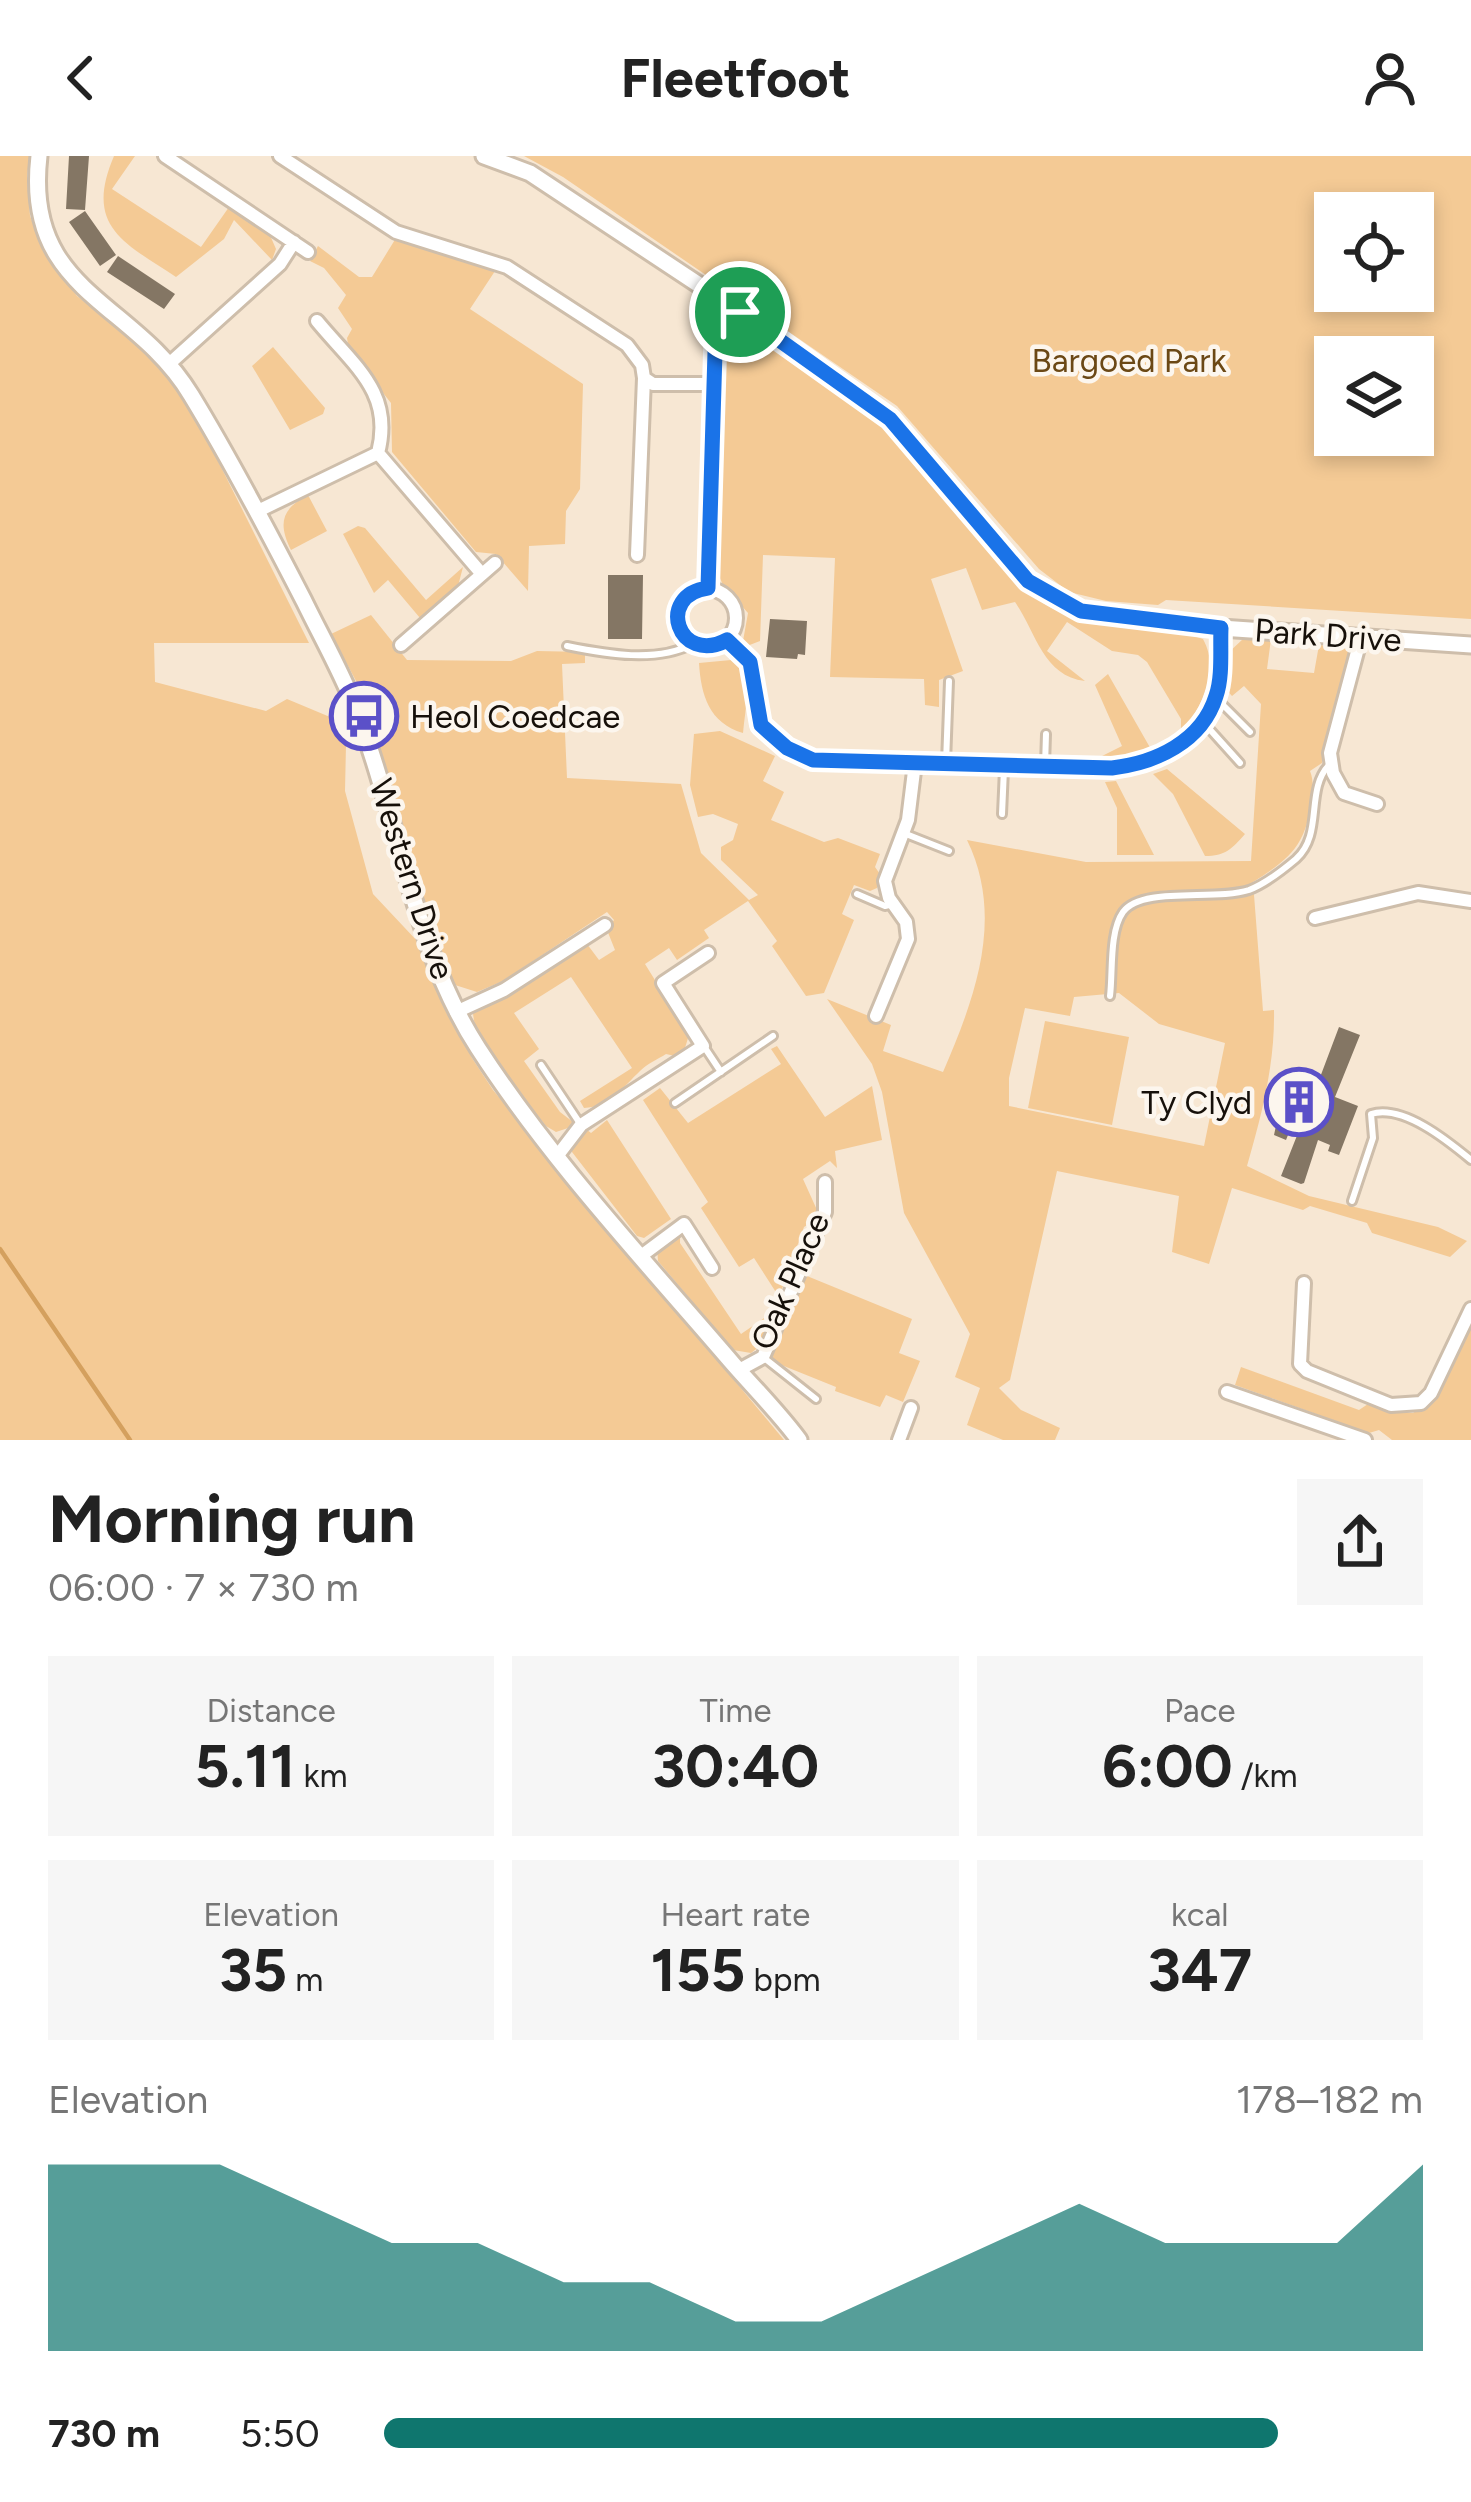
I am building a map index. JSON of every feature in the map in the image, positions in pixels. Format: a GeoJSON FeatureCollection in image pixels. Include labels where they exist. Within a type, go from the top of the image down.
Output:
{"type":"FeatureCollection","features":[{"type":"Feature","properties":{"kind":"street","name":"Western Drive"},"geometry":{"type":"LineString","coordinates":[[39,156],[38,213],[57,260],[82,289],[140,335],[188,389],[258,512],[355,705],[402,860],[456,1012],[519,1108],[799,1440]]}},
{"type":"Feature","properties":{"kind":"street"},"geometry":{"type":"LineString","coordinates":[[165,156],[308,251]]}},
{"type":"Feature","properties":{"kind":"street"},"geometry":{"type":"LineString","coordinates":[[280,156],[396,232],[507,268],[627,345],[642,365],[644,378],[638,555]]}},
{"type":"Feature","properties":{"kind":"street","name":"Park Drive"},"geometry":{"type":"LineString","coordinates":[[484,156],[530,173],[740,312],[890,419],[1028,581],[1081,611],[1221,628],[1471,645]]}},
{"type":"Feature","properties":{"kind":"street"},"geometry":{"type":"LineString","coordinates":[[169,364],[280,264],[294,242]]}},
{"type":"Feature","properties":{"kind":"street"},"geometry":{"type":"LineString","coordinates":[[708,588],[716,342],[740,312]]}},
{"type":"Feature","properties":{"kind":"street"},"geometry":{"type":"LineString","coordinates":[[317,321],[375,392],[384,411],[379,453],[481,573]]}},
{"type":"Feature","properties":{"kind":"street"},"geometry":{"type":"LineString","coordinates":[[329,337],[344,327]]}},
{"type":"Feature","properties":{"kind":"street"},"geometry":{"type":"LineString","coordinates":[[644,378],[653,384],[712,384]]}},
{"type":"Feature","properties":{"kind":"street"},"geometry":{"type":"LineString","coordinates":[[258,512],[379,453]]}},
{"type":"Feature","properties":{"kind":"street"},"geometry":{"type":"LineString","coordinates":[[401,645],[496,563]]}},
{"type":"Feature","properties":{"kind":"street"},"geometry":{"type":"LineString","coordinates":[[708,588],[733,603],[736,623],[727,640],[711,647],[693,644],[680,630],[679,610],[689,594],[708,588]]}},
{"type":"Feature","properties":{"kind":"street"},"geometry":{"type":"LineString","coordinates":[[727,640],[750,662],[761,725],[787,748],[813,760],[1142,765],[1165,756],[1216,698],[1221,628]]}},
{"type":"Feature","properties":{"kind":"street"},"geometry":{"type":"LineString","coordinates":[[415,633],[425,646]]}},
{"type":"Feature","properties":{"kind":"street"},"geometry":{"type":"LineString","coordinates":[[1361,638],[1330,753],[1344,793],[1378,804]]}},
{"type":"Feature","properties":{"kind":"street"},"geometry":{"type":"LineString","coordinates":[[876,1016],[908,939],[906,922],[885,881],[903,832],[915,763]]}},
{"type":"Feature","properties":{"kind":"street"},"geometry":{"type":"LineString","coordinates":[[1315,918],[1418,893],[1471,901]]}},
{"type":"Feature","properties":{"kind":"street"},"geometry":{"type":"LineString","coordinates":[[456,1012],[504,990],[605,925]]}},
{"type":"Feature","properties":{"kind":"street"},"geometry":{"type":"LineString","coordinates":[[558,1155],[581,1125],[703,1046],[663,983],[708,953]]}},
{"type":"Feature","properties":{"kind":"street","name":"Oak Place"},"geometry":{"type":"LineString","coordinates":[[739,1370],[763,1357],[825,1212],[825,1183]]}},
{"type":"Feature","properties":{"kind":"street"},"geometry":{"type":"LineString","coordinates":[[641,1256],[684,1224],[712,1268]]}},
{"type":"Feature","properties":{"kind":"street"},"geometry":{"type":"LineString","coordinates":[[1304,1283],[1300,1364],[1391,1406],[1421,1403],[1431,1393],[1471,1309]]}},
{"type":"Feature","properties":{"kind":"street"},"geometry":{"type":"LineString","coordinates":[[1227,1393],[1365,1440]]}},
{"type":"Feature","properties":{"kind":"street"},"geometry":{"type":"LineString","coordinates":[[899,1440],[911,1408]]}},
{"type":"Feature","properties":{"kind":"lane"},"geometry":{"type":"LineString","coordinates":[[568,646],[606,654],[674,654],[693,644]]}},
{"type":"Feature","properties":{"kind":"lane"},"geometry":{"type":"LineString","coordinates":[[946,763],[950,681]]}},
{"type":"Feature","properties":{"kind":"lane"},"geometry":{"type":"LineString","coordinates":[[1216,698],[1250,732]]}},
{"type":"Feature","properties":{"kind":"lane"},"geometry":{"type":"LineString","coordinates":[[1201,720],[1240,763]]}},
{"type":"Feature","properties":{"kind":"lane"},"geometry":{"type":"LineString","coordinates":[[1045,766],[1046,734]]}},
{"type":"Feature","properties":{"kind":"lane"},"geometry":{"type":"LineString","coordinates":[[1110,996],[1122,913],[1141,897],[1198,898],[1249,890],[1277,874],[1301,855],[1311,838],[1320,774],[1331,762]]}},
{"type":"Feature","properties":{"kind":"lane"},"geometry":{"type":"LineString","coordinates":[[1002,814],[1004,765]]}},
{"type":"Feature","properties":{"kind":"lane"},"geometry":{"type":"LineString","coordinates":[[903,832],[949,850]]}},
{"type":"Feature","properties":{"kind":"lane"},"geometry":{"type":"LineString","coordinates":[[857,894],[885,906],[893,904]]}},
{"type":"Feature","properties":{"kind":"lane"},"geometry":{"type":"LineString","coordinates":[[676,1103],[772,1036]]}},
{"type":"Feature","properties":{"kind":"lane"},"geometry":{"type":"LineString","coordinates":[[703,1046],[721,1072]]}},
{"type":"Feature","properties":{"kind":"lane"},"geometry":{"type":"LineString","coordinates":[[541,1065],[581,1125]]}},
{"type":"Feature","properties":{"kind":"lane"},"geometry":{"type":"LineString","coordinates":[[1352,1201],[1373,1138],[1372,1114],[1381,1111],[1429,1128],[1471,1160]]}},
{"type":"Feature","properties":{"kind":"lane"},"geometry":{"type":"LineString","coordinates":[[763,1357],[816,1399]]}},
{"type":"Feature","properties":{"kind":"green space"},"geometry":{"type":"Polygon","coordinates":[[[0,156],[30,156],[30,216],[45,253],[77,296],[137,343],[183,391],[309,643],[154,643],[155,682],[266,711],[287,699],[342,722],[345,791],[373,894],[419,943],[472,1058],[493,1090],[784,1440],[0,1440],[0,156]]]}},
{"type":"Feature","properties":{"kind":"green space"},"geometry":{"type":"Polygon","coordinates":[[[114,156],[135,156],[112,189],[201,247],[229,207],[269,233],[276,249],[272,260],[234,220],[224,239],[176,277],[157,265],[125,242],[106,216],[106,180],[114,156]]]}},
{"type":"Feature","properties":{"kind":"green space","name":"Bargoed Park"},"geometry":{"type":"Polygon","coordinates":[[[524,156],[1471,156],[1471,619],[1166,600],[1158,605],[1069,592],[1039,569],[897,406],[563,177],[524,156]]]}},
{"type":"Feature","properties":{"kind":"green space"},"geometry":{"type":"Polygon","coordinates":[[[396,238],[497,268],[470,309],[583,384],[580,489],[566,511],[565,544],[529,546],[528,591],[496,554],[476,552],[392,452],[391,403],[349,350],[347,338],[352,329],[338,308],[346,295],[324,268],[310,261],[318,246],[359,277],[372,277],[396,238]]]}},
{"type":"Feature","properties":{"kind":"green space"},"geometry":{"type":"Polygon","coordinates":[[[756,334],[882,422],[916,457],[1002,568],[1043,603],[1081,619],[1203,639],[1209,676],[1201,701],[1181,734],[1181,719],[1138,655],[1112,651],[1067,622],[1047,651],[1085,681],[1059,671],[1015,602],[982,610],[966,568],[931,579],[963,671],[939,680],[939,707],[925,705],[924,679],[830,677],[835,558],[763,555],[760,641],[747,646],[743,641],[748,613],[723,585],[716,569],[722,349],[737,335],[756,334]]]}},
{"type":"Feature","properties":{"kind":"green space"},"geometry":{"type":"Polygon","coordinates":[[[273,347],[325,408],[323,414],[290,430],[252,366],[273,347]]]}},
{"type":"Feature","properties":{"kind":"green space"},"geometry":{"type":"Polygon","coordinates":[[[308,495],[327,531],[291,550],[284,518],[308,495]]]}},
{"type":"Feature","properties":{"kind":"green space"},"geometry":{"type":"Polygon","coordinates":[[[358,526],[365,528],[426,600],[463,567],[458,586],[420,618],[388,580],[374,593],[343,534],[358,526]]]}},
{"type":"Feature","properties":{"kind":"green space"},"geometry":{"type":"Polygon","coordinates":[[[371,615],[407,660],[511,661],[537,651],[585,652],[585,663],[562,664],[567,778],[681,784],[701,853],[749,900],[758,895],[721,860],[721,847],[733,840],[738,824],[713,814],[698,817],[690,785],[694,734],[720,731],[775,756],[763,781],[784,792],[771,820],[824,842],[838,838],[880,854],[875,867],[880,874],[877,888],[870,891],[854,885],[842,914],[854,920],[824,993],[806,996],[772,946],[777,941],[748,901],[704,930],[709,938],[677,960],[669,948],[645,964],[689,1035],[684,1051],[666,1054],[609,1100],[584,1108],[580,1101],[632,1068],[571,977],[514,1013],[539,1049],[524,1061],[560,1112],[573,1122],[556,1132],[546,1126],[491,1058],[473,1013],[484,1002],[501,999],[587,944],[599,960],[615,950],[607,930],[614,920],[607,912],[503,981],[477,992],[455,985],[430,924],[373,737],[370,712],[331,634],[371,615]]]}},
{"type":"Feature","properties":{"kind":"green space"},"geometry":{"type":"Polygon","coordinates":[[[1243,639],[1271,639],[1267,669],[1314,673],[1319,645],[1354,649],[1322,763],[1310,771],[1312,794],[1303,834],[1284,860],[1253,882],[1263,1011],[1274,1010],[1274,1030],[1266,1089],[1247,1166],[1309,1196],[1438,1227],[1467,1241],[1450,1257],[1372,1233],[1367,1223],[1232,1188],[1209,1264],[1172,1252],[1179,1196],[1057,1171],[1010,1380],[999,1388],[1021,1410],[1060,1428],[1055,1440],[1003,1440],[967,1425],[980,1388],[955,1377],[970,1334],[904,1213],[882,1092],[872,1064],[827,999],[891,1025],[883,1051],[943,1072],[975,987],[985,928],[978,869],[967,840],[1086,862],[1251,861],[1261,704],[1244,686],[1232,696],[1224,687],[1227,654],[1243,639]],[[1119,993],[1074,997],[1070,1016],[1025,1008],[1009,1078],[1009,1106],[1204,1146],[1225,1043],[1159,1024],[1119,993]]]}},
{"type":"Feature","properties":{"kind":"green space"},"geometry":{"type":"Polygon","coordinates":[[[731,660],[746,683],[743,733],[715,715],[700,675],[699,663],[731,660]]]}},
{"type":"Feature","properties":{"kind":"green space"},"geometry":{"type":"Polygon","coordinates":[[[1108,674],[1152,751],[1096,759],[1122,746],[1095,685],[1108,674]]]}},
{"type":"Feature","properties":{"kind":"green space"},"geometry":{"type":"Polygon","coordinates":[[[1167,769],[1245,834],[1232,848],[1205,856],[1173,794],[1153,774],[1167,769]]]}},
{"type":"Feature","properties":{"kind":"green space"},"geometry":{"type":"Polygon","coordinates":[[[1116,781],[1154,855],[1117,855],[1117,808],[1105,782],[1116,781]]]}},
{"type":"Feature","properties":{"kind":"green space"},"geometry":{"type":"Polygon","coordinates":[[[1045,1021],[1129,1037],[1112,1125],[1028,1108],[1045,1021]]]}},
{"type":"Feature","properties":{"kind":"green space"},"geometry":{"type":"Polygon","coordinates":[[[777,1046],[825,1117],[872,1086],[882,1140],[835,1151],[837,1168],[830,1161],[803,1179],[817,1210],[815,1220],[804,1227],[779,1297],[754,1258],[739,1267],[701,1208],[708,1202],[643,1100],[660,1088],[688,1123],[781,1064],[771,1049],[777,1046]]]}},
{"type":"Feature","properties":{"kind":"green space"},"geometry":{"type":"Polygon","coordinates":[[[607,1120],[671,1219],[644,1238],[637,1236],[572,1152],[573,1140],[607,1120]]]}},
{"type":"Feature","properties":{"kind":"green space"},"geometry":{"type":"Polygon","coordinates":[[[680,1233],[680,1243],[741,1334],[773,1312],[760,1346],[751,1353],[733,1350],[658,1261],[657,1247],[680,1233]]]}},
{"type":"Feature","properties":{"kind":"green space"},"geometry":{"type":"Polygon","coordinates":[[[807,1276],[912,1319],[899,1353],[920,1361],[903,1402],[886,1395],[880,1407],[774,1362],[771,1352],[807,1276]]]}},
{"type":"Feature","properties":{"kind":"green space"},"geometry":{"type":"Polygon","coordinates":[[[1471,1315],[1471,1440],[1392,1440],[1379,1430],[1369,1433],[1235,1385],[1241,1367],[1359,1410],[1371,1402],[1394,1412],[1413,1413],[1430,1399],[1471,1315]]]}},
{"type":"Feature","properties":{"kind":"building"},"geometry":{"type":"Polygon","coordinates":[[[69,156],[89,156],[85,210],[66,209],[69,156]]]}},
{"type":"Feature","properties":{"kind":"building"},"geometry":{"type":"Polygon","coordinates":[[[85,211],[116,255],[100,266],[69,222],[85,211]]]}},
{"type":"Feature","properties":{"kind":"building"},"geometry":{"type":"Polygon","coordinates":[[[118,256],[175,294],[164,309],[107,272],[118,256]]]}},
{"type":"Feature","properties":{"kind":"building"},"geometry":{"type":"Polygon","coordinates":[[[608,575],[643,575],[642,639],[608,639],[608,575]]]}},
{"type":"Feature","properties":{"kind":"building"},"geometry":{"type":"Polygon","coordinates":[[[770,619],[807,621],[805,655],[766,657],[770,619]]]}},
{"type":"Feature","properties":{"kind":"building","name":"Ty Clyd"},"geometry":{"type":"Polygon","coordinates":[[[1339,1027],[1360,1035],[1335,1097],[1358,1106],[1339,1155],[1318,1140],[1301,1184],[1281,1176],[1298,1133],[1290,1130],[1286,1140],[1274,1135],[1299,1072],[1319,1080],[1339,1027]],[[1314,1093],[1304,1119],[1318,1125],[1329,1099],[1314,1093]]]}},
{"type":"Feature","properties":{"kind":"waterway"},"geometry":{"type":"LineString","coordinates":[[0,1249],[130,1440]]}},
{"type":"Feature","properties":{"kind":"place","name":"Heol Coedcae"},"geometry":{"type":"Point","coordinates":[364,716]}},
{"type":"Feature","properties":{"kind":"place","name":"Ty Clyd"},"geometry":{"type":"Point","coordinates":[1299,1102]}},
{"type":"Feature","properties":{"kind":"route"},"geometry":{"type":"LineString","coordinates":[[740,312],[890,419],[1028,581],[1081,611],[1221,628],[1216,698],[1184,741],[1142,765],[1112,768],[813,760],[787,748],[761,725],[750,662],[727,640],[711,647],[693,644],[677,620],[682,601],[708,588],[716,342],[740,312]]}}]}
